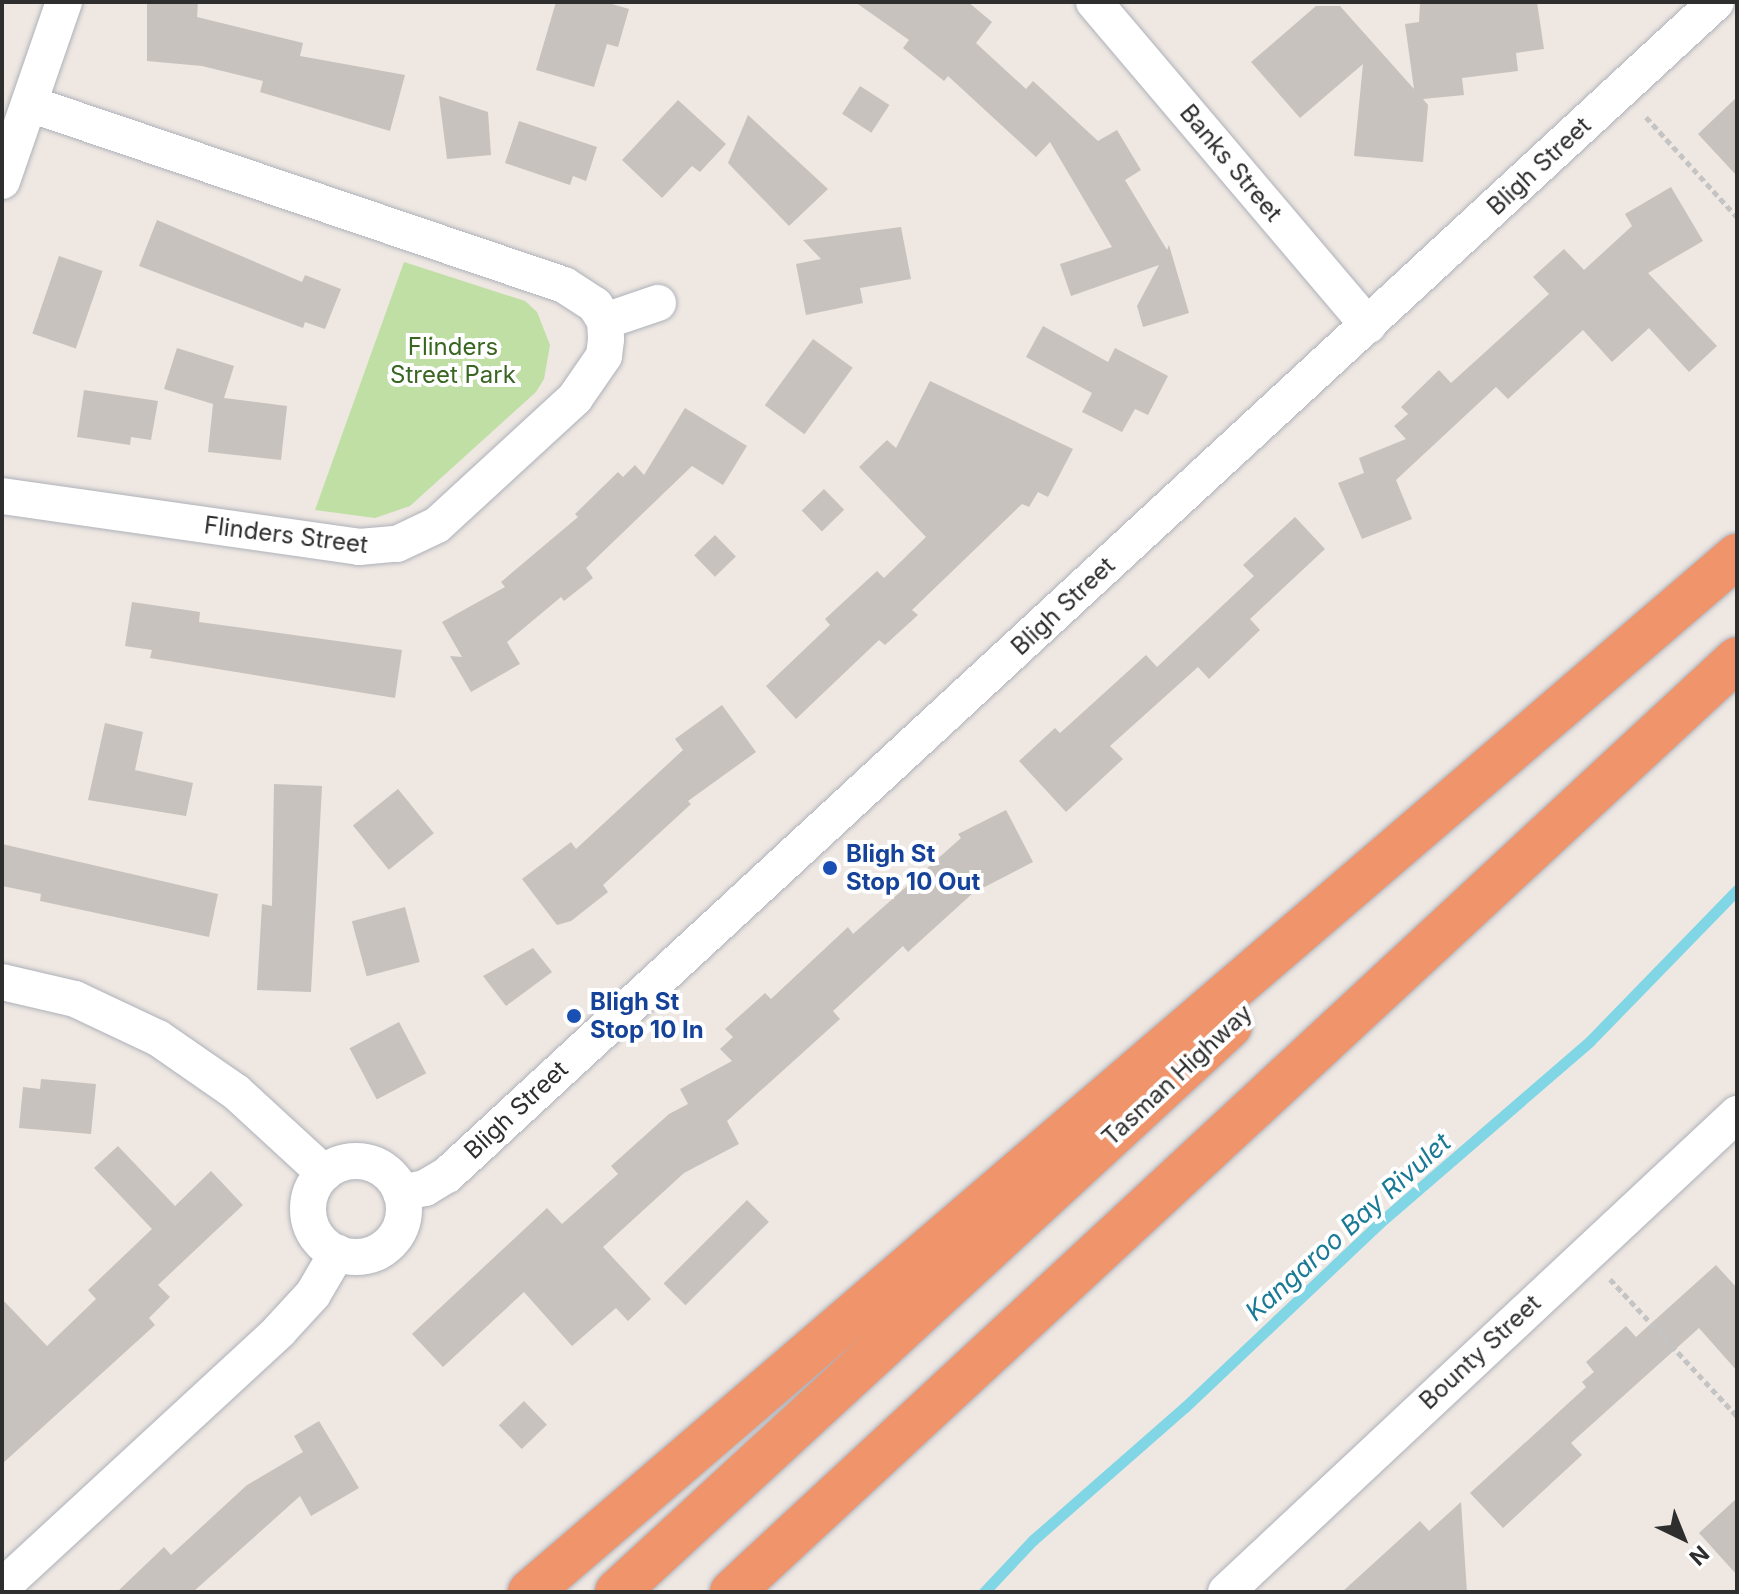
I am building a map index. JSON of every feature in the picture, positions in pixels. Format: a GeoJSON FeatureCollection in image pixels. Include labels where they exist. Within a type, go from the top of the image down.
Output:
{"type":"FeatureCollection","features":[{"type":"Feature","properties":{"kind":"highway"},"geometry":{"type":"LineString","coordinates":[[530,1592],[1737,556]]}},
{"type":"Feature","properties":{"kind":"highway","name":"Tasman Highway"},"geometry":{"type":"LineString","coordinates":[[617,1592],[1737,556]]}},
{"type":"Feature","properties":{"kind":"highway"},"geometry":{"type":"LineString","coordinates":[[732,1592],[1737,659]]}},
{"type":"Feature","properties":{"kind":"highway"},"geometry":{"type":"LineString","coordinates":[[776,1592],[1058,1287]]}},
{"type":"Feature","properties":{"kind":"street"},"geometry":{"type":"LineString","coordinates":[[2,181],[64,2]]}},
{"type":"Feature","properties":{"kind":"street","name":"Banks Street"},"geometry":{"type":"LineString","coordinates":[[1094,2],[1368,325]]}},
{"type":"Feature","properties":{"kind":"street","name":"Bligh Street"},"geometry":{"type":"LineString","coordinates":[[401,1193],[425,1188],[447,1175],[1716,2]]}},
{"type":"Feature","properties":{"kind":"street"},"geometry":{"type":"LineString","coordinates":[[30,104],[564,285],[581,292],[605,321],[658,303]]}},
{"type":"Feature","properties":{"kind":"street","name":"Flinders Street"},"geometry":{"type":"LineString","coordinates":[[2,496],[359,547],[397,544],[437,525],[575,398],[604,356],[605,321]]}},
{"type":"Feature","properties":{"kind":"street"},"geometry":{"type":"LineString","coordinates":[[2,982],[75,999],[158,1038],[236,1092],[324,1173]]}},
{"type":"Feature","properties":{"kind":"street","name":"Bounty Street"},"geometry":{"type":"LineString","coordinates":[[1226,1592],[1737,1114]]}},
{"type":"Feature","properties":{"kind":"street"},"geometry":{"type":"LineString","coordinates":[[368,1162],[383,1169],[401,1193],[404,1208],[394,1238],[368,1255],[337,1253],[310,1223],[310,1196],[324,1173],[338,1165],[368,1162]]}},
{"type":"Feature","properties":{"kind":"street"},"geometry":{"type":"LineString","coordinates":[[2,1587],[279,1331],[313,1294],[337,1253]]}},
{"type":"Feature","properties":{"kind":"path"},"geometry":{"type":"LineString","coordinates":[[1620,90],[1737,217]]}},
{"type":"Feature","properties":{"kind":"path"},"geometry":{"type":"LineString","coordinates":[[1586,1253],[1737,1416]]}},
{"type":"Feature","properties":{"kind":"green space","name":"Flinders Street Park"},"geometry":{"type":"Polygon","coordinates":[[[404,262],[525,301],[537,312],[550,345],[544,379],[536,392],[410,506],[375,518],[315,510],[404,262]]]}},
{"type":"Feature","properties":{"kind":"building"},"geometry":{"type":"Polygon","coordinates":[[[147,2],[198,2],[197,17],[303,43],[300,56],[405,75],[390,131],[260,92],[263,81],[202,66],[147,61],[147,2]]]}},
{"type":"Feature","properties":{"kind":"building"},"geometry":{"type":"Polygon","coordinates":[[[556,2],[605,2],[629,9],[618,47],[607,44],[594,87],[536,70],[556,2]]]}},
{"type":"Feature","properties":{"kind":"building"},"geometry":{"type":"Polygon","coordinates":[[[855,2],[968,2],[992,22],[976,43],[1026,89],[1033,81],[1098,141],[1117,130],[1141,170],[1125,180],[1167,250],[1169,245],[1189,313],[1143,327],[1137,306],[1159,265],[1071,296],[1060,264],[1112,247],[1050,142],[1036,157],[948,76],[944,81],[903,48],[909,40],[855,2]]]}},
{"type":"Feature","properties":{"kind":"building"},"geometry":{"type":"Polygon","coordinates":[[[1537,2],[1544,49],[1516,53],[1518,71],[1462,78],[1464,95],[1423,99],[1428,105],[1423,162],[1354,156],[1363,64],[1300,118],[1251,62],[1316,6],[1340,6],[1414,89],[1405,24],[1419,22],[1420,3],[1537,2]]]}},
{"type":"Feature","properties":{"kind":"building"},"geometry":{"type":"Polygon","coordinates":[[[860,86],[889,105],[871,133],[842,114],[860,86]]]}},
{"type":"Feature","properties":{"kind":"building"},"geometry":{"type":"Polygon","coordinates":[[[439,96],[488,112],[491,155],[447,159],[439,96]]]}},
{"type":"Feature","properties":{"kind":"building"},"geometry":{"type":"Polygon","coordinates":[[[1737,97],[1737,176],[1698,134],[1737,97]]]}},
{"type":"Feature","properties":{"kind":"building"},"geometry":{"type":"Polygon","coordinates":[[[678,100],[726,144],[700,172],[692,166],[662,198],[622,160],[678,100]]]}},
{"type":"Feature","properties":{"kind":"building"},"geometry":{"type":"Polygon","coordinates":[[[748,115],[828,189],[789,226],[728,163],[748,115]]]}},
{"type":"Feature","properties":{"kind":"building"},"geometry":{"type":"Polygon","coordinates":[[[519,121],[597,147],[586,181],[573,176],[570,185],[505,163],[519,121]]]}},
{"type":"Feature","properties":{"kind":"building"},"geometry":{"type":"Polygon","coordinates":[[[1671,187],[1703,241],[1648,273],[1717,346],[1689,372],[1649,328],[1612,362],[1583,330],[1508,399],[1496,387],[1396,480],[1412,519],[1362,539],[1338,483],[1364,473],[1359,458],[1406,439],[1394,426],[1408,414],[1401,407],[1439,370],[1451,383],[1549,294],[1533,277],[1564,249],[1584,270],[1632,226],[1625,214],[1671,187]]]}},
{"type":"Feature","properties":{"kind":"building"},"geometry":{"type":"Polygon","coordinates":[[[157,220],[302,282],[305,275],[341,289],[325,329],[305,322],[303,328],[139,266],[157,220]]]}},
{"type":"Feature","properties":{"kind":"building"},"geometry":{"type":"Polygon","coordinates":[[[901,227],[911,279],[860,288],[863,303],[806,315],[796,264],[821,259],[803,240],[901,227]]]}},
{"type":"Feature","properties":{"kind":"building"},"geometry":{"type":"Polygon","coordinates":[[[59,256],[102,271],[76,349],[32,334],[59,256]]]}},
{"type":"Feature","properties":{"kind":"building"},"geometry":{"type":"Polygon","coordinates":[[[1043,326],[1108,362],[1115,348],[1168,376],[1148,415],[1135,409],[1122,432],[1082,412],[1092,393],[1026,357],[1043,326]]]}},
{"type":"Feature","properties":{"kind":"building"},"geometry":{"type":"Polygon","coordinates":[[[813,339],[853,368],[804,434],[765,405],[813,339]]]}},
{"type":"Feature","properties":{"kind":"building"},"geometry":{"type":"Polygon","coordinates":[[[177,348],[234,366],[224,398],[287,406],[281,460],[208,452],[213,404],[164,389],[177,348]]]}},
{"type":"Feature","properties":{"kind":"building"},"geometry":{"type":"Polygon","coordinates":[[[930,381],[1073,449],[1048,497],[1038,492],[1029,507],[1022,504],[912,610],[918,615],[885,645],[879,640],[796,719],[766,686],[830,625],[825,619],[877,571],[884,578],[926,537],[859,467],[887,440],[896,448],[930,381]]]}},
{"type":"Feature","properties":{"kind":"building"},"geometry":{"type":"Polygon","coordinates":[[[84,390],[158,401],[151,440],[131,437],[130,445],[77,437],[84,390]]]}},
{"type":"Feature","properties":{"kind":"building"},"geometry":{"type":"Polygon","coordinates":[[[685,408],[747,446],[723,485],[692,466],[586,568],[593,578],[564,601],[561,597],[507,642],[520,664],[471,692],[450,656],[462,657],[442,622],[505,587],[501,582],[578,517],[575,514],[618,472],[623,477],[635,465],[644,475],[685,408]]]}},
{"type":"Feature","properties":{"kind":"building"},"geometry":{"type":"Polygon","coordinates":[[[824,489],[844,510],[822,531],[802,511],[824,489]]]}},
{"type":"Feature","properties":{"kind":"building"},"geometry":{"type":"Polygon","coordinates":[[[1295,517],[1325,549],[1250,619],[1260,630],[1209,679],[1198,667],[1110,746],[1123,759],[1066,812],[1019,761],[1055,728],[1060,733],[1146,655],[1157,667],[1254,576],[1243,565],[1295,517]]]}},
{"type":"Feature","properties":{"kind":"building"},"geometry":{"type":"Polygon","coordinates":[[[715,535],[736,557],[715,577],[694,555],[715,535]]]}},
{"type":"Feature","properties":{"kind":"building"},"geometry":{"type":"Polygon","coordinates":[[[132,602],[200,612],[199,622],[402,650],[395,698],[150,658],[152,650],[125,646],[132,602]]]}},
{"type":"Feature","properties":{"kind":"building"},"geometry":{"type":"Polygon","coordinates":[[[722,705],[756,752],[688,801],[691,804],[603,885],[608,892],[571,921],[557,925],[522,879],[571,842],[576,849],[683,750],[675,739],[722,705]]]}},
{"type":"Feature","properties":{"kind":"building"},"geometry":{"type":"Polygon","coordinates":[[[105,723],[143,732],[135,770],[193,783],[186,816],[88,800],[105,723]]]}},
{"type":"Feature","properties":{"kind":"building"},"geometry":{"type":"Polygon","coordinates":[[[274,784],[322,786],[311,992],[257,990],[262,904],[272,906],[274,784]]]}},
{"type":"Feature","properties":{"kind":"building"},"geometry":{"type":"Polygon","coordinates":[[[398,789],[434,833],[389,870],[353,826],[398,789]]]}},
{"type":"Feature","properties":{"kind":"building"},"geometry":{"type":"Polygon","coordinates":[[[1006,810],[1033,862],[973,893],[908,952],[903,946],[833,1011],[840,1019],[727,1121],[739,1144],[684,1173],[603,1247],[651,1299],[628,1321],[616,1308],[572,1346],[524,1292],[443,1367],[412,1334],[547,1208],[562,1224],[618,1174],[611,1166],[669,1114],[688,1104],[680,1089],[732,1061],[720,1049],[733,1037],[725,1029],[765,993],[771,999],[848,927],[853,934],[961,838],[958,834],[1006,810]]]}},
{"type":"Feature","properties":{"kind":"building"},"geometry":{"type":"Polygon","coordinates":[[[2,844],[218,894],[209,937],[40,901],[41,894],[2,886],[2,844]]]}},
{"type":"Feature","properties":{"kind":"building"},"geometry":{"type":"Polygon","coordinates":[[[405,907],[420,962],[367,976],[352,921],[405,907]]]}},
{"type":"Feature","properties":{"kind":"building"},"geometry":{"type":"Polygon","coordinates":[[[533,948],[552,972],[506,1006],[483,976],[533,948]]]}},
{"type":"Feature","properties":{"kind":"building"},"geometry":{"type":"Polygon","coordinates":[[[399,1022],[426,1073],[377,1100],[350,1048],[399,1022]]]}},
{"type":"Feature","properties":{"kind":"building"},"geometry":{"type":"Polygon","coordinates":[[[41,1079],[96,1084],[91,1134],[19,1128],[23,1087],[40,1089],[41,1079]]]}},
{"type":"Feature","properties":{"kind":"building"},"geometry":{"type":"Polygon","coordinates":[[[118,1146],[175,1206],[211,1171],[243,1205],[158,1285],[170,1297],[149,1318],[155,1325],[2,1464],[2,1299],[47,1346],[96,1299],[88,1290],[152,1229],[94,1168],[118,1146]]]}},
{"type":"Feature","properties":{"kind":"building"},"geometry":{"type":"Polygon","coordinates":[[[747,1200],[769,1222],[685,1305],[664,1283],[747,1200]]]}},
{"type":"Feature","properties":{"kind":"building"},"geometry":{"type":"Polygon","coordinates":[[[1716,1265],[1737,1288],[1737,1371],[1699,1328],[1571,1443],[1582,1455],[1503,1528],[1470,1493],[1586,1387],[1582,1382],[1594,1372],[1586,1362],[1626,1326],[1636,1337],[1716,1265]]]}},
{"type":"Feature","properties":{"kind":"building"},"geometry":{"type":"Polygon","coordinates":[[[524,1401],[547,1425],[522,1449],[499,1425],[524,1401]]]}},
{"type":"Feature","properties":{"kind":"building"},"geometry":{"type":"Polygon","coordinates":[[[319,1421],[359,1488],[311,1516],[300,1496],[193,1592],[117,1592],[164,1547],[171,1555],[247,1485],[303,1452],[294,1436],[319,1421]]]}},
{"type":"Feature","properties":{"kind":"building"},"geometry":{"type":"Polygon","coordinates":[[[1737,1498],[1737,1575],[1699,1533],[1737,1498]]]}},
{"type":"Feature","properties":{"kind":"building"},"geometry":{"type":"Polygon","coordinates":[[[1461,1502],[1467,1592],[1342,1592],[1420,1521],[1429,1531],[1461,1502]]]}},
{"type":"Feature","properties":{"kind":"waterway","name":"Kangaroo Bay Rivulet"},"geometry":{"type":"LineString","coordinates":[[984,1592],[1033,1540],[1185,1407],[1384,1219],[1590,1041],[1737,890]]}},
{"type":"Feature","properties":{"kind":"place","name":"Bligh St Stop 10 Out"},"geometry":{"type":"Point","coordinates":[830,868]}},
{"type":"Feature","properties":{"kind":"place","name":"Bligh St Stop 10 In"},"geometry":{"type":"Point","coordinates":[574,1016]}}]}
